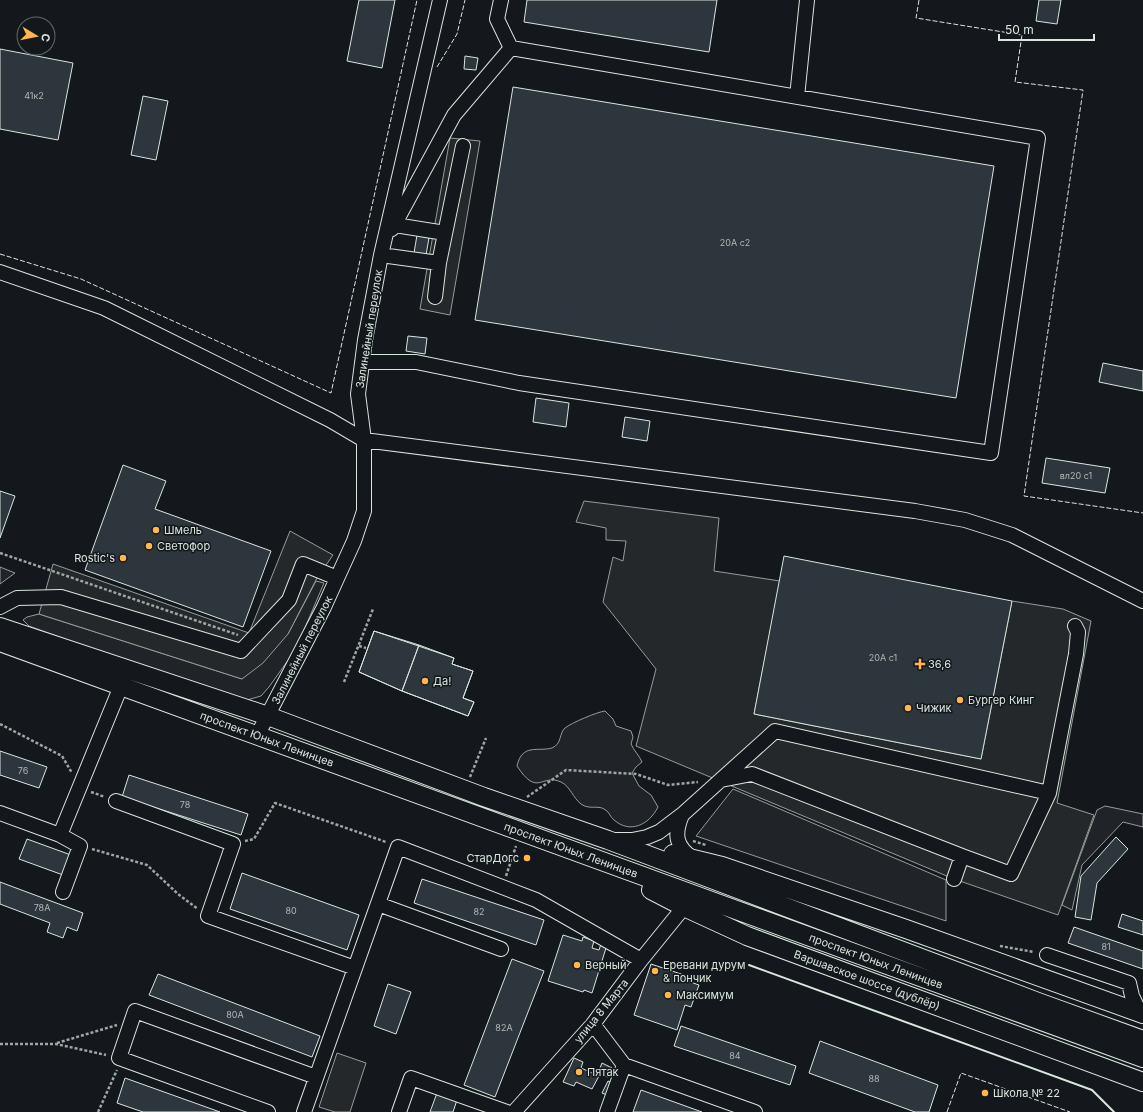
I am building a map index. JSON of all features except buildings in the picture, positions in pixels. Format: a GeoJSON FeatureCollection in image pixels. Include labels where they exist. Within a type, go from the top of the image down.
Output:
{"type":"FeatureCollection","features":[{"type":"Feature","properties":{"kind":"main road","name":"проспект Юных Ленинцев"},"geometry":{"type":"LineString","coordinates":[[0,627],[268,716],[490,800],[608,840],[1035,1010],[1143,1058]]}},
{"type":"Feature","properties":{"kind":"main road","name":"проспект Юных Ленинцев"},"geometry":{"type":"LineString","coordinates":[[0,642],[598,861],[1035,1010],[1143,1040]]}},
{"type":"Feature","properties":{"kind":"main road"},"geometry":{"type":"LineString","coordinates":[[608,840],[722,866],[913,932],[1142,1014]]}},
{"type":"Feature","properties":{"kind":"main road","name":"Варшавское шоссе (дублёр)"},"geometry":{"type":"LineString","coordinates":[[598,861],[684,907],[747,936],[1143,1082]]}},
{"type":"Feature","properties":{"kind":"street","name":"Залинейный переулок"},"geometry":{"type":"LineString","coordinates":[[257,736],[337,578],[354,542],[364,511],[364,440],[358,394],[362,362],[383,249],[440,0]]}},
{"type":"Feature","properties":{"kind":"street"},"geometry":{"type":"LineString","coordinates":[[501,0],[497,19],[511,48]]}},
{"type":"Feature","properties":{"kind":"street"},"geometry":{"type":"LineString","coordinates":[[797,97],[807,0]]}},
{"type":"Feature","properties":{"kind":"street"},"geometry":{"type":"LineString","coordinates":[[439,263],[383,249],[394,225],[454,115],[511,48]]}},
{"type":"Feature","properties":{"kind":"street"},"geometry":{"type":"LineString","coordinates":[[362,362],[416,362],[519,383],[991,453],[1038,138],[511,48]]}},
{"type":"Feature","properties":{"kind":"street"},"geometry":{"type":"LineString","coordinates":[[435,297],[439,263],[463,146]]}},
{"type":"Feature","properties":{"kind":"street"},"geometry":{"type":"LineString","coordinates":[[394,225],[445,233]]}},
{"type":"Feature","properties":{"kind":"street"},"geometry":{"type":"LineString","coordinates":[[0,272],[104,308],[330,420],[364,440],[915,511],[965,520],[1012,535],[1143,601]]}},
{"type":"Feature","properties":{"kind":"street"},"geometry":{"type":"LineString","coordinates":[[0,607],[17,598],[61,597],[241,651],[289,600],[303,564],[337,578]]}},
{"type":"Feature","properties":{"kind":"street"},"geometry":{"type":"LineString","coordinates":[[720,780],[752,774],[1011,874],[1049,793],[1076,654],[1078,632],[1075,626]]}},
{"type":"Feature","properties":{"kind":"street"},"geometry":{"type":"LineString","coordinates":[[60,835],[121,686]]}},
{"type":"Feature","properties":{"kind":"street"},"geometry":{"type":"LineString","coordinates":[[608,840],[632,840],[659,832],[682,815],[775,731],[1049,793]]}},
{"type":"Feature","properties":{"kind":"street"},"geometry":{"type":"LineString","coordinates":[[116,802],[233,844],[208,916],[355,968]]}},
{"type":"Feature","properties":{"kind":"street"},"geometry":{"type":"LineString","coordinates":[[0,814],[60,835],[80,846],[63,892]]}},
{"type":"Feature","properties":{"kind":"street"},"geometry":{"type":"LineString","coordinates":[[682,815],[677,827],[677,837],[681,848],[696,860]]}},
{"type":"Feature","properties":{"kind":"street"},"geometry":{"type":"LineString","coordinates":[[304,1112],[398,847],[536,900],[641,960]]}},
{"type":"Feature","properties":{"kind":"street"},"geometry":{"type":"LineString","coordinates":[[954,879],[962,856]]}},
{"type":"Feature","properties":{"kind":"street"},"geometry":{"type":"LineString","coordinates":[[378,904],[501,949]]}},
{"type":"Feature","properties":{"kind":"street","name":"улица 8 Марта"},"geometry":{"type":"LineString","coordinates":[[514,1112],[593,1024],[641,960],[684,907]]}},
{"type":"Feature","properties":{"kind":"street"},"geometry":{"type":"LineString","coordinates":[[1047,955],[1129,983],[1132,996],[1142,1014]]}},
{"type":"Feature","properties":{"kind":"street"},"geometry":{"type":"LineString","coordinates":[[268,1112],[120,1059],[135,1011],[316,1078]]}},
{"type":"Feature","properties":{"kind":"street"},"geometry":{"type":"LineString","coordinates":[[593,1024],[624,1065],[754,1112]]}},
{"type":"Feature","properties":{"kind":"street"},"geometry":{"type":"LineString","coordinates":[[608,1112],[624,1065]]}},
{"type":"Feature","properties":{"kind":"street"},"geometry":{"type":"LineString","coordinates":[[399,1112],[411,1078],[507,1112]]}},
{"type":"Feature","properties":{"kind":"path"},"geometry":{"type":"LineString","coordinates":[[0,553],[252,640]]}},
{"type":"Feature","properties":{"kind":"path"},"geometry":{"type":"LineString","coordinates":[[344,682],[373,609]]}},
{"type":"Feature","properties":{"kind":"path"},"geometry":{"type":"LineString","coordinates":[[359,646],[366,648]]}},
{"type":"Feature","properties":{"kind":"path"},"geometry":{"type":"LineString","coordinates":[[0,724],[62,756],[80,788],[116,802]]}},
{"type":"Feature","properties":{"kind":"path"},"geometry":{"type":"LineString","coordinates":[[477,780],[470,777],[486,738]]}},
{"type":"Feature","properties":{"kind":"path"},"geometry":{"type":"LineString","coordinates":[[526,797],[566,770],[636,774],[668,785],[720,780]]}},
{"type":"Feature","properties":{"kind":"path"},"geometry":{"type":"LineString","coordinates":[[233,844],[254,840],[275,803],[398,847]]}},
{"type":"Feature","properties":{"kind":"path"},"geometry":{"type":"LineString","coordinates":[[80,846],[111,853],[147,864],[178,894],[208,916]]}},
{"type":"Feature","properties":{"kind":"path"},"geometry":{"type":"LineString","coordinates":[[502,887],[516,846]]}},
{"type":"Feature","properties":{"kind":"path"},"geometry":{"type":"LineString","coordinates":[[56,1044],[131,1021]]}},
{"type":"Feature","properties":{"kind":"path"},"geometry":{"type":"LineString","coordinates":[[0,1044],[56,1044],[120,1059],[98,1112]]}},
{"type":"Feature","properties":{"kind":"shaded area"},"geometry":{"type":"Polygon","coordinates":[[[450,138],[480,141],[450,315],[420,309],[450,138]]]}},
{"type":"Feature","properties":{"kind":"shaded area"},"geometry":{"type":"Polygon","coordinates":[[[584,501],[719,518],[714,571],[780,581],[754,714],[981,759],[1012,601],[1063,609],[1091,621],[1057,803],[1094,815],[1058,915],[954,879],[636,746],[656,669],[603,602],[613,557],[623,561],[626,541],[606,540],[606,528],[576,522],[584,501]]]}},
{"type":"Feature","properties":{"kind":"shaded area"},"geometry":{"type":"Polygon","coordinates":[[[290,531],[333,555],[317,578],[288,634],[263,663],[242,679],[39,614],[53,564],[249,633],[290,531]]]}},
{"type":"Feature","properties":{"kind":"shaded area"},"geometry":{"type":"Polygon","coordinates":[[[0,567],[15,573],[0,584],[0,567]]]}},
{"type":"Feature","properties":{"kind":"shaded area"},"geometry":{"type":"Polygon","coordinates":[[[316,581],[324,583],[296,649],[261,696],[240,702],[29,626],[23,620],[27,617],[39,614],[242,679],[288,634],[316,581]]]}},
{"type":"Feature","properties":{"kind":"shaded area"},"geometry":{"type":"Polygon","coordinates":[[[605,711],[613,719],[616,726],[631,731],[633,737],[631,744],[642,762],[632,773],[639,786],[651,795],[658,807],[650,819],[639,826],[633,827],[620,824],[602,808],[584,806],[578,801],[567,786],[561,782],[549,780],[535,783],[530,781],[524,776],[517,766],[519,759],[527,751],[552,748],[559,741],[565,728],[584,718],[605,711]]]}},
{"type":"Feature","properties":{"kind":"shaded area"},"geometry":{"type":"Polygon","coordinates":[[[733,789],[946,880],[946,921],[696,836],[733,789]]]}},
{"type":"Feature","properties":{"kind":"shaded area"},"geometry":{"type":"Polygon","coordinates":[[[1105,806],[1143,814],[1143,827],[1123,822],[1082,865],[1072,910],[1062,905],[1097,810],[1105,806]]]}},
{"type":"Feature","properties":{"kind":"shaded area"},"geometry":{"type":"Polygon","coordinates":[[[337,1053],[366,1063],[350,1112],[335,1112],[319,1107],[337,1053]]]}},
{"type":"Feature","properties":{"kind":"fence"},"geometry":{"type":"LineString","coordinates":[[0,254],[81,279],[331,393],[417,0]]}},
{"type":"Feature","properties":{"kind":"fence"},"geometry":{"type":"LineString","coordinates":[[437,67],[457,34],[465,0]]}},
{"type":"Feature","properties":{"kind":"fence"},"geometry":{"type":"LineString","coordinates":[[919,0],[916,18],[1022,35],[1015,82],[1083,90],[1024,496],[1143,513]]}},
{"type":"Feature","properties":{"kind":"fence"},"geometry":{"type":"LineString","coordinates":[[947,1112],[961,1073],[1070,1112]]}},
{"type":"Feature","properties":{"kind":"wall"},"geometry":{"type":"LineString","coordinates":[[749,965],[1092,1090],[1114,1112]]}},
{"type":"Feature","properties":{"kind":"place","name":"Шмель"},"geometry":{"type":"Point","coordinates":[156,530]}},
{"type":"Feature","properties":{"kind":"place","name":"Светофор"},"geometry":{"type":"Point","coordinates":[149,546]}},
{"type":"Feature","properties":{"kind":"place","name":"Rostic's"},"geometry":{"type":"Point","coordinates":[123,558]}},
{"type":"Feature","properties":{"kind":"place","name":"36,6"},"geometry":{"type":"Point","coordinates":[920,664]}},
{"type":"Feature","properties":{"kind":"place","name":"Да!"},"geometry":{"type":"Point","coordinates":[425,681]}},
{"type":"Feature","properties":{"kind":"place","name":"Бургер Кинг"},"geometry":{"type":"Point","coordinates":[960,700]}},
{"type":"Feature","properties":{"kind":"place","name":"Чижик"},"geometry":{"type":"Point","coordinates":[908,708]}},
{"type":"Feature","properties":{"kind":"place","name":"СтарДогс"},"geometry":{"type":"Point","coordinates":[527,858]}},
{"type":"Feature","properties":{"kind":"place","name":"Верный"},"geometry":{"type":"Point","coordinates":[577,965]}},
{"type":"Feature","properties":{"kind":"place","name":"Еревани дурум & пончик"},"geometry":{"type":"Point","coordinates":[655,971]}},
{"type":"Feature","properties":{"kind":"place","name":"Максимум"},"geometry":{"type":"Point","coordinates":[668,995]}},
{"type":"Feature","properties":{"kind":"place","name":"Пятак"},"geometry":{"type":"Point","coordinates":[579,1072]}},
{"type":"Feature","properties":{"kind":"place","name":"Школа № 22"},"geometry":{"type":"Point","coordinates":[985,1093]}}]}
